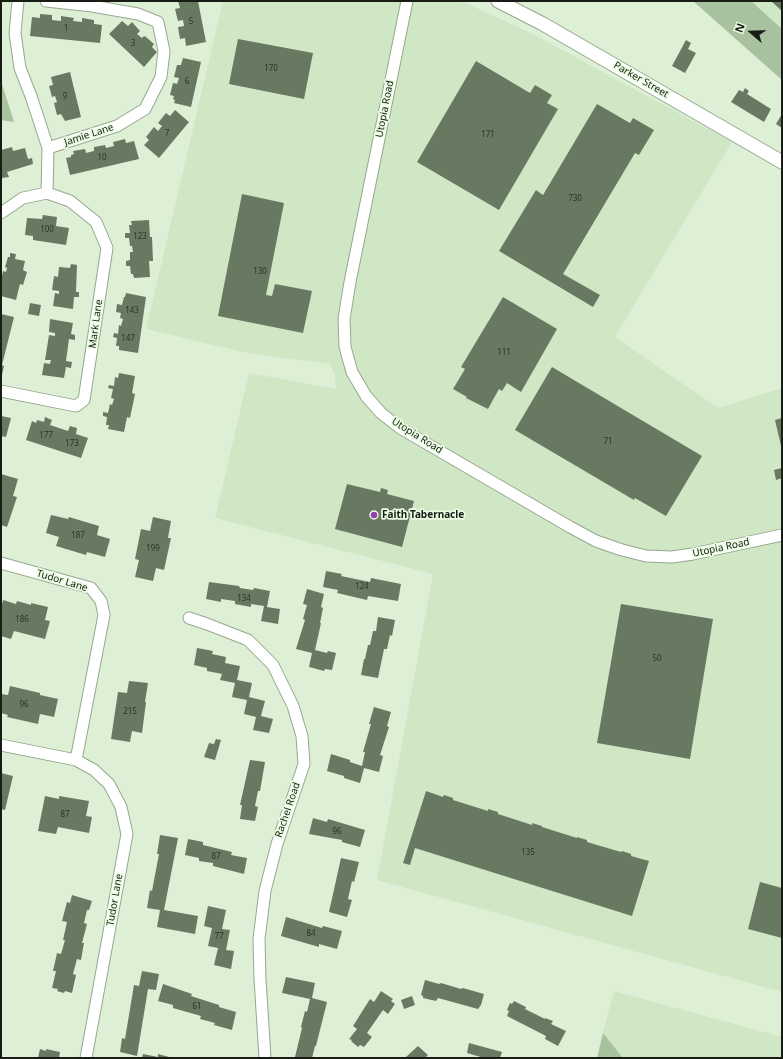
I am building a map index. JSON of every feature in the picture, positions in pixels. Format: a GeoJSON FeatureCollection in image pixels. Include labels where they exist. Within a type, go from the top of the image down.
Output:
{"type":"FeatureCollection","features":[{"type":"Feature","properties":{"kind":"street"},"geometry":{"type":"LineString","coordinates":[[1,213],[23,198],[47,193],[48,148],[20,68],[15,33],[18,1]]}},
{"type":"Feature","properties":{"kind":"street","name":"Jamie Lane"},"geometry":{"type":"LineString","coordinates":[[46,1],[92,6],[138,14],[158,22],[164,51],[161,77],[145,109],[117,126],[48,148]]}},
{"type":"Feature","properties":{"kind":"street","name":"Utopia Road"},"geometry":{"type":"LineString","coordinates":[[406,1],[356,251],[344,319],[345,347],[352,372],[366,396],[381,413],[400,428],[570,527],[596,541],[622,550],[646,556],[672,557],[782,535]]}},
{"type":"Feature","properties":{"kind":"street","name":"Parker Street"},"geometry":{"type":"LineString","coordinates":[[498,1],[543,24],[782,162]]}},
{"type":"Feature","properties":{"kind":"street","name":"Mark Lane"},"geometry":{"type":"LineString","coordinates":[[1,391],[76,406],[84,400],[106,248],[96,222],[70,201],[47,193]]}},
{"type":"Feature","properties":{"kind":"street","name":"Tudor Lane"},"geometry":{"type":"LineString","coordinates":[[1,563],[91,588],[101,601],[104,615],[76,760]]}},
{"type":"Feature","properties":{"kind":"street","name":"Rachel Road"},"geometry":{"type":"LineString","coordinates":[[189,618],[248,640],[273,665],[293,706],[302,736],[304,764],[277,844],[264,891],[259,939],[265,1058]]}},
{"type":"Feature","properties":{"kind":"street","name":"Tudor Lane"},"geometry":{"type":"LineString","coordinates":[[1,745],[76,760],[94,770],[109,784],[121,807],[127,834],[86,1058]]}},
{"type":"Feature","properties":{"kind":"shaded area"},"geometry":{"type":"Polygon","coordinates":[[[223,1],[461,1],[531,33],[732,142],[615,337],[718,408],[782,388],[782,992],[377,880],[433,574],[215,518],[249,373],[336,389],[335,376],[330,364],[247,353],[146,329],[223,1]]]}},
{"type":"Feature","properties":{"kind":"shaded area"},"geometry":{"type":"Polygon","coordinates":[[[693,1],[751,1],[782,29],[782,80],[693,1]]]}},
{"type":"Feature","properties":{"kind":"shaded area"},"geometry":{"type":"Polygon","coordinates":[[[751,1],[782,1],[782,29],[751,1]]]}},
{"type":"Feature","properties":{"kind":"shaded area"},"geometry":{"type":"Polygon","coordinates":[[[1,81],[14,122],[1,120],[1,81]]]}},
{"type":"Feature","properties":{"kind":"shaded area"},"geometry":{"type":"Polygon","coordinates":[[[614,991],[782,1037],[782,1058],[623,1058],[603,1033],[614,991]]]}},
{"type":"Feature","properties":{"kind":"shaded area"},"geometry":{"type":"Polygon","coordinates":[[[603,1033],[623,1058],[597,1058],[603,1033]]]}},
{"type":"Feature","properties":{"kind":"building"},"geometry":{"type":"Polygon","coordinates":[[[178,1],[198,1],[206,42],[186,46],[185,38],[180,39],[178,27],[184,26],[183,20],[178,21],[175,9],[180,8],[178,1]]]}},
{"type":"Feature","properties":{"kind":"building"},"geometry":{"type":"Polygon","coordinates":[[[771,1],[782,1],[782,11],[771,1]]]}},
{"type":"Feature","properties":{"kind":"building"},"geometry":{"type":"Polygon","coordinates":[[[40,14],[52,15],[52,20],[61,21],[61,16],[74,18],[73,21],[82,22],[82,18],[94,20],[94,24],[102,25],[100,43],[30,36],[32,17],[40,18],[40,14]]]}},
{"type":"Feature","properties":{"kind":"building"},"geometry":{"type":"Polygon","coordinates":[[[122,21],[128,26],[132,22],[140,31],[137,34],[142,38],[144,36],[146,37],[154,44],[152,47],[157,52],[144,67],[109,34],[122,21]]]}},
{"type":"Feature","properties":{"kind":"building"},"geometry":{"type":"Polygon","coordinates":[[[238,39],[313,53],[304,99],[229,84],[238,39]]]}},
{"type":"Feature","properties":{"kind":"building"},"geometry":{"type":"Polygon","coordinates":[[[686,40],[691,43],[688,49],[696,53],[685,73],[672,66],[686,40]]]}},
{"type":"Feature","properties":{"kind":"building"},"geometry":{"type":"Polygon","coordinates":[[[183,58],[201,62],[191,107],[174,103],[174,96],[170,95],[173,83],[177,84],[179,78],[174,77],[177,65],[181,65],[183,58]]]}},
{"type":"Feature","properties":{"kind":"building"},"geometry":{"type":"Polygon","coordinates":[[[476,61],[530,93],[535,85],[552,95],[547,103],[558,109],[499,210],[417,162],[476,61]]]}},
{"type":"Feature","properties":{"kind":"building"},"geometry":{"type":"Polygon","coordinates":[[[70,72],[81,117],[65,121],[61,114],[57,115],[54,103],[57,102],[55,96],[52,97],[49,86],[53,85],[51,77],[70,72]]]}},
{"type":"Feature","properties":{"kind":"building"},"geometry":{"type":"Polygon","coordinates":[[[745,88],[749,91],[747,94],[771,109],[764,122],[731,102],[739,90],[743,92],[745,88]]]}},
{"type":"Feature","properties":{"kind":"building"},"geometry":{"type":"Polygon","coordinates":[[[597,104],[630,123],[633,118],[654,130],[639,155],[635,153],[563,274],[600,295],[593,307],[499,251],[536,190],[543,195],[597,104]]]}},
{"type":"Feature","properties":{"kind":"building"},"geometry":{"type":"Polygon","coordinates":[[[175,110],[189,122],[159,158],[144,145],[149,140],[146,137],[154,127],[158,131],[162,126],[158,123],[166,113],[170,116],[175,110]]]}},
{"type":"Feature","properties":{"kind":"building"},"geometry":{"type":"Polygon","coordinates":[[[782,114],[782,128],[776,124],[782,114]]]}},
{"type":"Feature","properties":{"kind":"building"},"geometry":{"type":"Polygon","coordinates":[[[125,139],[126,143],[134,141],[139,159],[70,175],[66,158],[71,157],[71,155],[74,154],[73,151],[85,149],[86,153],[94,151],[94,147],[105,145],[106,148],[114,146],[113,142],[125,139]]]}},
{"type":"Feature","properties":{"kind":"building"},"geometry":{"type":"Polygon","coordinates":[[[12,147],[13,151],[25,148],[28,159],[32,158],[33,164],[7,172],[9,177],[2,178],[1,150],[12,147]]]}},
{"type":"Feature","properties":{"kind":"building"},"geometry":{"type":"Polygon","coordinates":[[[242,194],[284,203],[266,295],[272,296],[275,284],[312,291],[303,333],[218,316],[242,194]]]}},
{"type":"Feature","properties":{"kind":"building"},"geometry":{"type":"Polygon","coordinates":[[[43,215],[57,217],[56,226],[69,228],[66,245],[33,240],[33,236],[25,235],[27,218],[42,219],[43,215]]]}},
{"type":"Feature","properties":{"kind":"building"},"geometry":{"type":"Polygon","coordinates":[[[149,220],[150,237],[152,237],[153,261],[149,261],[150,277],[134,278],[133,274],[131,274],[130,266],[126,266],[126,261],[130,260],[130,252],[133,252],[132,246],[130,246],[129,238],[125,238],[125,233],[130,233],[129,225],[132,225],[131,221],[149,220]]]}},
{"type":"Feature","properties":{"kind":"building"},"geometry":{"type":"Polygon","coordinates":[[[10,253],[16,254],[15,259],[25,261],[23,270],[27,272],[23,285],[20,284],[16,300],[1,296],[1,280],[3,271],[6,272],[7,268],[5,267],[8,257],[10,257],[10,253]]]}},
{"type":"Feature","properties":{"kind":"building"},"geometry":{"type":"Polygon","coordinates":[[[71,264],[77,265],[76,292],[79,292],[79,297],[74,297],[73,309],[53,306],[55,293],[59,294],[59,291],[52,290],[54,276],[58,277],[59,267],[70,268],[71,264]]]}},
{"type":"Feature","properties":{"kind":"building"},"geometry":{"type":"Polygon","coordinates":[[[126,293],[146,297],[138,353],[119,350],[119,346],[116,346],[117,338],[113,337],[114,333],[118,334],[119,325],[121,326],[123,319],[120,318],[121,313],[116,312],[117,304],[122,305],[126,293]]]}},
{"type":"Feature","properties":{"kind":"building"},"geometry":{"type":"Polygon","coordinates":[[[503,297],[557,329],[521,392],[507,383],[502,391],[499,389],[488,409],[466,398],[467,397],[453,389],[465,369],[461,367],[503,297]]]}},
{"type":"Feature","properties":{"kind":"building"},"geometry":{"type":"Polygon","coordinates":[[[30,303],[41,305],[39,316],[28,314],[30,303]]]}},
{"type":"Feature","properties":{"kind":"building"},"geometry":{"type":"Polygon","coordinates":[[[1,314],[14,317],[2,365],[4,366],[2,375],[1,314]]]}},
{"type":"Feature","properties":{"kind":"building"},"geometry":{"type":"Polygon","coordinates":[[[50,319],[73,323],[71,334],[75,335],[75,340],[69,339],[66,361],[72,362],[71,368],[66,367],[64,378],[42,375],[44,363],[50,364],[51,360],[45,360],[49,335],[55,336],[55,333],[49,332],[50,319]]]}},
{"type":"Feature","properties":{"kind":"building"},"geometry":{"type":"Polygon","coordinates":[[[552,367],[702,456],[666,516],[635,498],[634,500],[515,430],[552,367]]]}},
{"type":"Feature","properties":{"kind":"building"},"geometry":{"type":"Polygon","coordinates":[[[119,373],[135,376],[132,393],[135,394],[130,418],[127,417],[124,432],[108,429],[109,425],[106,425],[107,417],[103,416],[103,412],[108,413],[110,404],[112,405],[114,399],[111,398],[113,389],[108,388],[109,385],[114,386],[115,377],[118,378],[119,373]]]}},
{"type":"Feature","properties":{"kind":"building"},"geometry":{"type":"Polygon","coordinates":[[[1,416],[11,418],[6,437],[1,436],[1,416]]]}},
{"type":"Feature","properties":{"kind":"building"},"geometry":{"type":"Polygon","coordinates":[[[45,417],[52,420],[50,425],[68,431],[70,426],[77,428],[76,434],[88,438],[81,458],[26,440],[32,421],[36,423],[37,420],[44,422],[45,417]]]}},
{"type":"Feature","properties":{"kind":"building"},"geometry":{"type":"Polygon","coordinates":[[[782,418],[782,446],[781,446],[775,420],[782,418]]]}},
{"type":"Feature","properties":{"kind":"building"},"geometry":{"type":"Polygon","coordinates":[[[782,468],[782,478],[776,480],[774,470],[782,468]]]}},
{"type":"Feature","properties":{"kind":"building"},"geometry":{"type":"Polygon","coordinates":[[[1,474],[18,479],[13,496],[17,497],[7,527],[1,525],[1,474]]]}},
{"type":"Feature","properties":{"kind":"building","name":"Faith Tabernacle"},"geometry":{"type":"Polygon","coordinates":[[[347,484],[380,492],[381,488],[388,490],[387,494],[414,501],[402,547],[335,529],[347,484]]]}},
{"type":"Feature","properties":{"kind":"building"},"geometry":{"type":"Polygon","coordinates":[[[51,515],[68,519],[69,517],[99,526],[97,535],[110,539],[105,557],[87,552],[86,555],[56,546],[59,537],[46,533],[51,515]]]}},
{"type":"Feature","properties":{"kind":"building"},"geometry":{"type":"Polygon","coordinates":[[[153,517],[171,521],[168,538],[171,538],[164,570],[156,568],[153,581],[135,577],[139,560],[135,559],[141,529],[150,531],[153,517]]]}},
{"type":"Feature","properties":{"kind":"building"},"geometry":{"type":"Polygon","coordinates":[[[326,571],[342,574],[341,576],[370,582],[371,578],[401,584],[398,601],[368,596],[367,600],[337,593],[338,590],[323,587],[326,571]]]}},
{"type":"Feature","properties":{"kind":"building"},"geometry":{"type":"Polygon","coordinates":[[[209,582],[239,586],[240,588],[253,590],[254,588],[270,591],[267,607],[280,609],[278,624],[261,621],[264,606],[251,604],[251,607],[235,604],[235,601],[221,599],[221,602],[206,599],[209,582]]]}},
{"type":"Feature","properties":{"kind":"building"},"geometry":{"type":"Polygon","coordinates":[[[307,589],[324,594],[321,607],[323,608],[321,623],[315,650],[327,653],[328,651],[336,653],[332,670],[325,669],[324,671],[309,667],[312,653],[296,649],[305,620],[303,619],[307,605],[303,604],[307,589]]]}},
{"type":"Feature","properties":{"kind":"building"},"geometry":{"type":"Polygon","coordinates":[[[3,600],[16,604],[17,601],[31,605],[31,603],[48,607],[45,620],[50,621],[45,639],[14,631],[11,639],[1,636],[1,609],[3,600]]]}},
{"type":"Feature","properties":{"kind":"building"},"geometry":{"type":"Polygon","coordinates":[[[621,604],[713,619],[690,759],[597,743],[621,604]]]}},
{"type":"Feature","properties":{"kind":"building"},"geometry":{"type":"Polygon","coordinates":[[[378,617],[395,620],[392,636],[390,635],[387,649],[384,649],[378,678],[361,675],[368,645],[370,645],[373,631],[376,631],[378,617]]]}},
{"type":"Feature","properties":{"kind":"building"},"geometry":{"type":"Polygon","coordinates":[[[197,648],[213,651],[212,654],[226,657],[225,663],[240,666],[237,680],[252,683],[249,697],[265,701],[261,716],[273,719],[269,733],[253,730],[256,717],[244,714],[247,700],[232,697],[235,683],[220,680],[222,674],[207,671],[207,668],[194,665],[197,648]]]}},
{"type":"Feature","properties":{"kind":"building"},"geometry":{"type":"Polygon","coordinates":[[[129,681],[148,683],[142,733],[132,731],[130,742],[111,739],[118,692],[127,693],[129,681]]]}},
{"type":"Feature","properties":{"kind":"building"},"geometry":{"type":"Polygon","coordinates":[[[10,686],[58,699],[54,717],[40,714],[38,724],[7,717],[8,715],[1,713],[1,694],[8,695],[10,686]]]}},
{"type":"Feature","properties":{"kind":"building"},"geometry":{"type":"Polygon","coordinates":[[[374,707],[391,712],[387,726],[389,727],[380,755],[383,756],[379,772],[364,768],[360,783],[327,771],[331,754],[350,760],[350,762],[362,766],[365,752],[363,752],[374,707]]]}},
{"type":"Feature","properties":{"kind":"building"},"geometry":{"type":"Polygon","coordinates":[[[216,739],[221,740],[215,760],[204,757],[209,743],[214,744],[216,739]]]}},
{"type":"Feature","properties":{"kind":"building"},"geometry":{"type":"Polygon","coordinates":[[[250,760],[265,762],[260,791],[258,791],[255,806],[258,807],[255,821],[240,819],[242,805],[240,805],[250,760]]]}},
{"type":"Feature","properties":{"kind":"building"},"geometry":{"type":"Polygon","coordinates":[[[1,773],[13,776],[5,810],[1,809],[1,773]]]}},
{"type":"Feature","properties":{"kind":"building"},"geometry":{"type":"Polygon","coordinates":[[[426,791],[443,797],[444,795],[453,798],[453,800],[488,811],[488,809],[498,812],[498,814],[587,840],[587,842],[621,852],[622,851],[631,854],[631,856],[649,861],[632,916],[415,848],[410,865],[403,863],[426,791]]]}},
{"type":"Feature","properties":{"kind":"building"},"geometry":{"type":"Polygon","coordinates":[[[45,796],[59,799],[59,796],[89,801],[86,816],[92,817],[89,833],[58,827],[56,834],[38,831],[45,796]]]}},
{"type":"Feature","properties":{"kind":"building"},"geometry":{"type":"Polygon","coordinates":[[[313,818],[327,822],[328,819],[365,830],[360,847],[342,842],[342,840],[309,834],[313,818]]]}},
{"type":"Feature","properties":{"kind":"building"},"geometry":{"type":"Polygon","coordinates":[[[160,835],[178,838],[164,910],[198,916],[195,934],[157,927],[160,910],[147,908],[159,854],[157,854],[160,835]]]}},
{"type":"Feature","properties":{"kind":"building"},"geometry":{"type":"Polygon","coordinates":[[[188,839],[203,842],[203,845],[232,852],[231,855],[247,858],[244,874],[213,866],[213,863],[199,861],[199,858],[185,855],[188,839]]]}},
{"type":"Feature","properties":{"kind":"building"},"geometry":{"type":"Polygon","coordinates":[[[341,858],[359,862],[354,882],[352,881],[348,899],[352,900],[347,917],[329,912],[341,858]]]}},
{"type":"Feature","properties":{"kind":"building"},"geometry":{"type":"Polygon","coordinates":[[[760,882],[782,888],[782,938],[748,929],[760,882]]]}},
{"type":"Feature","properties":{"kind":"building"},"geometry":{"type":"Polygon","coordinates":[[[72,895],[92,901],[89,910],[87,910],[84,923],[87,924],[82,943],[84,943],[81,960],[77,959],[73,974],[76,975],[72,993],[65,991],[64,993],[57,991],[58,989],[52,988],[56,971],[53,971],[57,953],[61,954],[65,940],[63,940],[67,922],[62,921],[67,902],[70,903],[72,895]]]}},
{"type":"Feature","properties":{"kind":"building"},"geometry":{"type":"Polygon","coordinates":[[[208,906],[226,910],[222,929],[230,930],[226,950],[234,951],[231,969],[214,965],[218,948],[208,946],[212,928],[204,926],[208,906]]]}},
{"type":"Feature","properties":{"kind":"building"},"geometry":{"type":"Polygon","coordinates":[[[286,917],[322,928],[323,926],[342,931],[337,949],[319,944],[319,947],[281,936],[286,917]]]}},
{"type":"Feature","properties":{"kind":"building"},"geometry":{"type":"Polygon","coordinates":[[[142,971],[159,974],[156,990],[148,989],[137,1056],[120,1052],[122,1038],[125,1039],[134,985],[139,986],[142,971]]]}},
{"type":"Feature","properties":{"kind":"building"},"geometry":{"type":"Polygon","coordinates":[[[286,977],[315,983],[312,998],[327,1002],[312,1058],[295,1057],[305,1011],[307,1012],[310,999],[282,993],[286,977]]]}},
{"type":"Feature","properties":{"kind":"building"},"geometry":{"type":"Polygon","coordinates":[[[425,980],[484,994],[481,1005],[478,1009],[438,998],[436,1001],[423,998],[421,995],[425,980]]]}},
{"type":"Feature","properties":{"kind":"building"},"geometry":{"type":"Polygon","coordinates":[[[163,984],[192,994],[191,996],[219,1005],[219,1007],[236,1012],[232,1030],[214,1025],[215,1023],[200,1019],[201,1016],[173,1008],[173,1005],[158,1001],[163,984]]]}},
{"type":"Feature","properties":{"kind":"building"},"geometry":{"type":"Polygon","coordinates":[[[381,991],[393,999],[391,1001],[395,1004],[388,1014],[383,1010],[367,1033],[372,1037],[364,1047],[360,1045],[358,1047],[351,1041],[352,1040],[349,1039],[357,1029],[353,1026],[370,999],[374,1002],[381,991]]]}},
{"type":"Feature","properties":{"kind":"building"},"geometry":{"type":"Polygon","coordinates":[[[412,996],[415,1005],[404,1009],[401,1000],[412,996]]]}},
{"type":"Feature","properties":{"kind":"building"},"geometry":{"type":"Polygon","coordinates":[[[514,1001],[526,1007],[525,1009],[545,1019],[553,1021],[551,1024],[566,1031],[558,1046],[545,1039],[546,1036],[507,1016],[509,1011],[507,1010],[510,1003],[512,1004],[514,1001]]]}},
{"type":"Feature","properties":{"kind":"building"},"geometry":{"type":"Polygon","coordinates":[[[469,1043],[502,1052],[500,1058],[484,1058],[467,1053],[469,1043]]]}},
{"type":"Feature","properties":{"kind":"building"},"geometry":{"type":"Polygon","coordinates":[[[418,1046],[428,1055],[425,1058],[406,1057],[418,1046]]]}},
{"type":"Feature","properties":{"kind":"building"},"geometry":{"type":"Polygon","coordinates":[[[40,1049],[60,1052],[59,1058],[38,1058],[40,1049]]]}},
{"type":"Feature","properties":{"kind":"building"},"geometry":{"type":"Polygon","coordinates":[[[143,1054],[158,1057],[158,1054],[173,1058],[142,1058],[143,1054]]]}},
{"type":"Feature","properties":{"kind":"place","name":"Faith Tabernacle"},"geometry":{"type":"Point","coordinates":[374,515]}}]}
